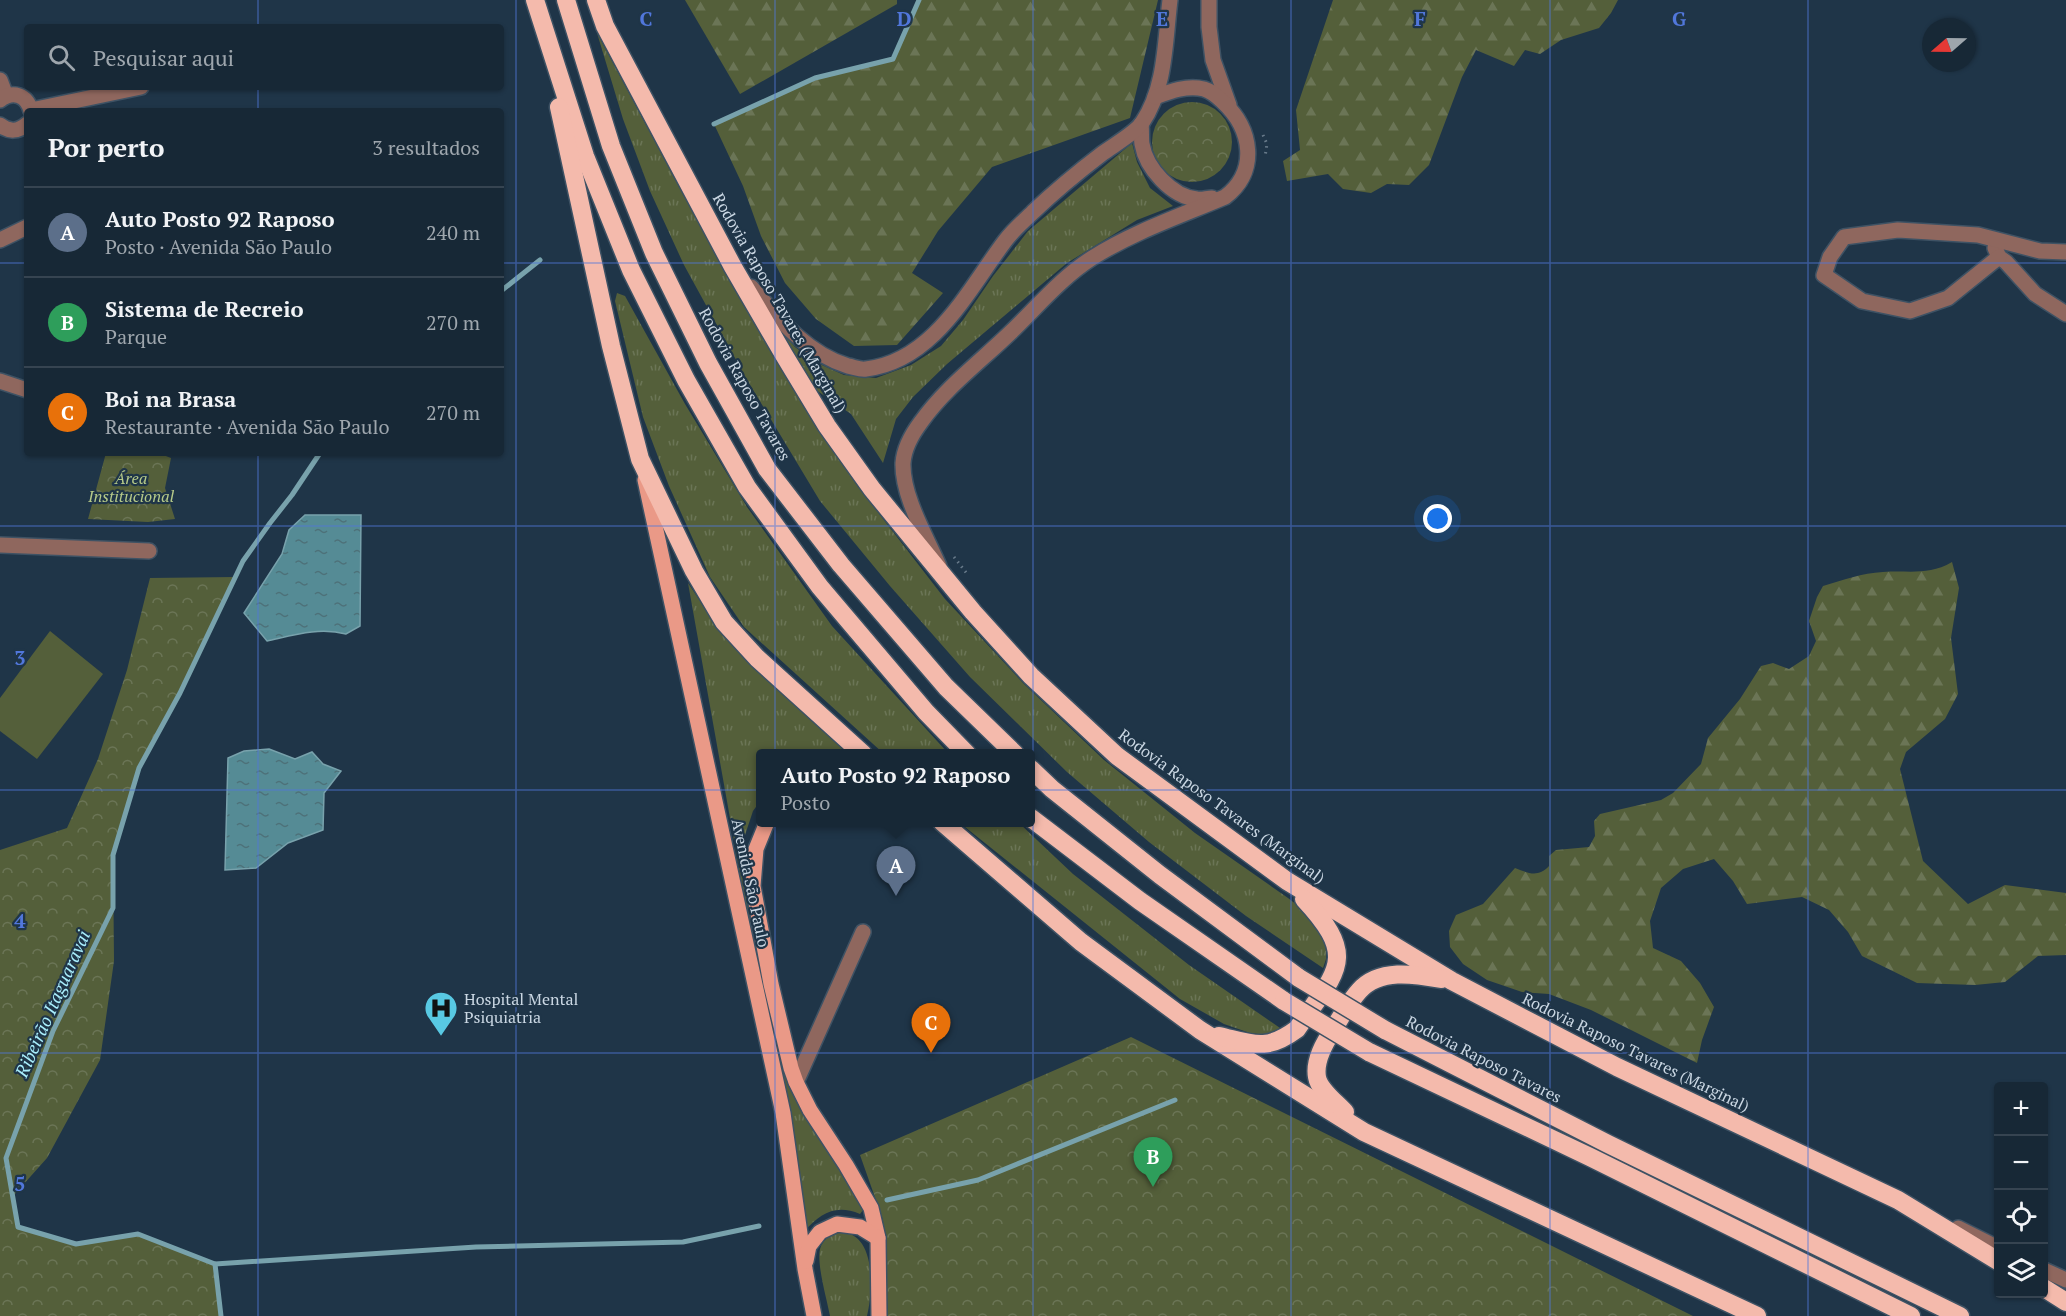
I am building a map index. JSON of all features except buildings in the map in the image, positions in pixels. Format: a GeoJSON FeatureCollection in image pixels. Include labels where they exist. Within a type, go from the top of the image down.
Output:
{"type":"FeatureCollection","features":[{"type":"Feature","properties":{"kind":"highway","name":"Rodovia Raposo Tavares"},"geometry":{"type":"LineString","coordinates":[[566,0],[611,146],[654,252],[708,363],[767,469],[841,565],[946,687],[1011,749]]}},
{"type":"Feature","properties":{"kind":"highway","name":"Rodovia Raposo Tavares (Marginal)"},"geometry":{"type":"LineString","coordinates":[[596,0],[605,26],[733,267],[827,426],[872,489],[944,577],[1031,676],[1116,756],[1287,881],[1452,981],[1617,1067],[1898,1200],[1994,1259]]}},
{"type":"Feature","properties":{"kind":"highway"},"geometry":{"type":"LineString","coordinates":[[536,4],[609,334],[640,459],[694,571],[724,622],[757,658],[859,749]]}},
{"type":"Feature","properties":{"kind":"highway"},"geometry":{"type":"LineString","coordinates":[[536,4],[585,156],[631,270],[691,390],[747,487],[820,587],[926,712],[963,749]]}},
{"type":"Feature","properties":{"kind":"highway","name":"Rodovia Raposo Tavares"},"geometry":{"type":"LineString","coordinates":[[1035,773],[1160,875],[1299,978],[1385,1030],[1608,1144],[1960,1316]]}},
{"type":"Feature","properties":{"kind":"highway"},"geometry":{"type":"LineString","coordinates":[[1035,821],[1140,901],[1284,1001],[1369,1052],[1590,1157],[1911,1316]]}},
{"type":"Feature","properties":{"kind":"highway"},"geometry":{"type":"LineString","coordinates":[[945,827],[1081,942],[1200,1030],[1364,1132],[1757,1316]]}},
{"type":"Feature","properties":{"kind":"highway"},"geometry":{"type":"LineString","coordinates":[[1200,1030],[1252,1044],[1268,1045],[1297,1029],[1336,970],[1338,955],[1334,938],[1322,919],[1287,881]]}},
{"type":"Feature","properties":{"kind":"highway"},"geometry":{"type":"LineString","coordinates":[[1364,1132],[1321,1086],[1317,1077],[1317,1065],[1324,1044],[1359,990],[1374,980],[1394,974],[1452,981]]}},
{"type":"Feature","properties":{"kind":"highway"},"geometry":{"type":"LineString","coordinates":[[2048,1291],[2066,1302]]}},
{"type":"Feature","properties":{"kind":"main road","name":"Avenida São Paulo"},"geometry":{"type":"LineString","coordinates":[[640,459],[783,1113],[805,1269],[814,1316]]}},
{"type":"Feature","properties":{"kind":"main road","name":"Avenida São Paulo"},"geometry":{"type":"LineString","coordinates":[[765,827],[756,849],[753,886],[771,984],[796,1082],[810,1110],[871,1208],[878,1238],[879,1316]]}},
{"type":"Feature","properties":{"kind":"main road"},"geometry":{"type":"LineString","coordinates":[[805,1269],[809,1246],[820,1232],[830,1227],[846,1224],[860,1227],[878,1238]]}},
{"type":"Feature","properties":{"kind":"street"},"geometry":{"type":"LineString","coordinates":[[733,267],[782,322],[827,359],[863,370],[908,355],[944,324],[1007,238],[1023,222],[1067,180],[1141,124],[1155,97],[1163,60],[1170,0]]}},
{"type":"Feature","properties":{"kind":"street"},"geometry":{"type":"LineString","coordinates":[[944,577],[904,484],[903,461],[908,443],[921,422],[939,400],[1054,289],[1091,258],[1130,238],[1225,197],[1239,184],[1248,163],[1247,137],[1230,108],[1213,60],[1209,0]]}},
{"type":"Feature","properties":{"kind":"street"},"geometry":{"type":"LineString","coordinates":[[0,80],[3,98],[12,94],[23,97],[27,101],[27,108]]}},
{"type":"Feature","properties":{"kind":"street"},"geometry":{"type":"LineString","coordinates":[[1155,97],[1188,87],[1206,90],[1230,108]]}},
{"type":"Feature","properties":{"kind":"street"},"geometry":{"type":"LineString","coordinates":[[75,108],[132,90]]}},
{"type":"Feature","properties":{"kind":"street"},"geometry":{"type":"LineString","coordinates":[[1141,124],[1142,145],[1150,165],[1173,190],[1196,200],[1225,197]]}},
{"type":"Feature","properties":{"kind":"street"},"geometry":{"type":"LineString","coordinates":[[0,125],[10,131],[24,125]]}},
{"type":"Feature","properties":{"kind":"street"},"geometry":{"type":"LineString","coordinates":[[0,240],[24,228]]}},
{"type":"Feature","properties":{"kind":"street"},"geometry":{"type":"LineString","coordinates":[[1999,257],[1948,298],[1910,311],[1862,301],[1824,275],[1830,257],[1844,237],[1898,230],[1978,235],[2040,251],[2066,252]]}},
{"type":"Feature","properties":{"kind":"street"},"geometry":{"type":"LineString","coordinates":[[1991,240],[1999,257],[2035,294],[2066,314]]}},
{"type":"Feature","properties":{"kind":"street"},"geometry":{"type":"LineString","coordinates":[[0,381],[24,389]]}},
{"type":"Feature","properties":{"kind":"street"},"geometry":{"type":"LineString","coordinates":[[0,545],[149,551]]}},
{"type":"Feature","properties":{"kind":"street"},"geometry":{"type":"LineString","coordinates":[[796,1082],[863,932]]}},
{"type":"Feature","properties":{"kind":"street","name":"Rodovia Raposo Tavares (Marginal)"},"geometry":{"type":"LineString","coordinates":[[1898,1200],[1994,1246]]}},
{"type":"Feature","properties":{"kind":"street"},"geometry":{"type":"LineString","coordinates":[[2048,1272],[2066,1280]]}},
{"type":"Feature","properties":{"kind":"path"},"geometry":{"type":"LineString","coordinates":[[952,554],[973,581]]}},
{"type":"Feature","properties":{"kind":"green space"},"geometry":{"type":"Polygon","coordinates":[[[685,0],[897,0],[897,4],[740,94],[685,0]]]}},
{"type":"Feature","properties":{"kind":"green space"},"geometry":{"type":"Polygon","coordinates":[[[917,0],[1158,0],[1130,118],[992,167],[938,231],[912,273],[943,293],[897,345],[854,346],[816,319],[785,283],[761,236],[743,186],[714,124],[815,78],[893,59],[917,0]]]}},
{"type":"Feature","properties":{"kind":"green space"},"geometry":{"type":"Polygon","coordinates":[[[1333,0],[1618,0],[1599,28],[1561,40],[1540,54],[1525,50],[1514,66],[1476,50],[1462,77],[1429,165],[1409,185],[1387,184],[1371,193],[1343,189],[1328,174],[1287,181],[1283,161],[1300,150],[1296,110],[1333,0]]]}},
{"type":"Feature","properties":{"kind":"green space"},"geometry":{"type":"Polygon","coordinates":[[[597,33],[692,211],[781,367],[856,484],[945,599],[1024,684],[1104,760],[1195,833],[1316,920],[1323,934],[1326,950],[1323,968],[1246,916],[1149,842],[1067,772],[970,677],[890,586],[820,501],[746,378],[684,265],[650,191],[623,119],[597,33]]]}},
{"type":"Feature","properties":{"kind":"green space"},"geometry":{"type":"Polygon","coordinates":[[[1184,102],[1200,102],[1221,113],[1232,134],[1232,150],[1221,171],[1200,182],[1184,182],[1170,176],[1158,164],[1152,150],[1152,134],[1158,120],[1170,108],[1184,102]]]}},
{"type":"Feature","properties":{"kind":"green space"},"geometry":{"type":"Polygon","coordinates":[[[1132,143],[1137,162],[1150,188],[1173,206],[1137,220],[1067,263],[947,364],[913,397],[896,419],[883,463],[851,414],[813,388],[782,332],[795,347],[813,361],[844,375],[876,378],[911,365],[941,346],[963,320],[1028,231],[1132,143]]]}},
{"type":"Feature","properties":{"kind":"green space"},"geometry":{"type":"Polygon","coordinates":[[[617,293],[625,296],[685,404],[747,507],[832,626],[944,749],[879,749],[744,627],[710,577],[669,486],[643,417],[615,301],[617,293]]]}},
{"type":"Feature","properties":{"kind":"green space","name":"Área Institucional"},"geometry":{"type":"Polygon","coordinates":[[[105,456],[166,456],[171,458],[165,488],[175,519],[148,522],[88,519],[105,456]]]}},
{"type":"Feature","properties":{"kind":"green space"},"geometry":{"type":"Polygon","coordinates":[[[1952,562],[1959,588],[1951,638],[1958,694],[1945,719],[1906,752],[1900,769],[1923,861],[1968,904],[2005,885],[2066,893],[2066,955],[2038,956],[2005,982],[1975,985],[1917,983],[1862,956],[1848,932],[1829,910],[1802,897],[1747,904],[1733,881],[1714,859],[1683,869],[1661,888],[1650,921],[1653,948],[1681,961],[1700,983],[1714,1007],[1702,1040],[1697,1063],[1591,1010],[1549,994],[1522,992],[1487,980],[1463,964],[1450,947],[1449,931],[1456,915],[1483,904],[1515,868],[1529,873],[1541,872],[1549,866],[1549,856],[1556,850],[1589,847],[1595,836],[1594,821],[1600,814],[1661,800],[1673,793],[1701,764],[1708,738],[1740,699],[1761,666],[1773,663],[1789,669],[1809,656],[1816,641],[1809,621],[1823,586],[1875,573],[1926,571],[1952,562]]]}},
{"type":"Feature","properties":{"kind":"green space"},"geometry":{"type":"Polygon","coordinates":[[[236,577],[188,677],[139,768],[113,855],[114,961],[100,1060],[47,1158],[14,1195],[18,1227],[76,1244],[138,1234],[215,1264],[221,1316],[0,1316],[0,850],[67,828],[98,759],[127,670],[150,578],[236,577]]]}},
{"type":"Feature","properties":{"kind":"green space"},"geometry":{"type":"Polygon","coordinates":[[[688,583],[720,631],[741,655],[847,749],[756,749],[756,807],[743,841],[742,876],[770,1025],[784,1070],[801,1111],[859,1199],[863,1210],[860,1214],[843,1210],[829,1212],[822,1215],[804,1232],[688,583]]]}},
{"type":"Feature","properties":{"kind":"green space"},"geometry":{"type":"Polygon","coordinates":[[[50,631],[103,674],[37,759],[0,731],[0,698],[50,631]]]}},
{"type":"Feature","properties":{"kind":"green space"},"geometry":{"type":"Polygon","coordinates":[[[965,827],[1023,827],[1073,874],[1189,965],[1280,1028],[1267,1035],[1250,1033],[1224,1024],[1180,999],[965,827]]]}},
{"type":"Feature","properties":{"kind":"green space"},"geometry":{"type":"Polygon","coordinates":[[[1131,1037],[1693,1316],[888,1316],[883,1220],[860,1155],[1131,1037]]]}},
{"type":"Feature","properties":{"kind":"green space"},"geometry":{"type":"Polygon","coordinates":[[[839,1232],[851,1235],[860,1242],[866,1252],[871,1278],[867,1316],[830,1316],[819,1260],[824,1241],[839,1232]]]}},
{"type":"Feature","properties":{"kind":"water"},"geometry":{"type":"Polygon","coordinates":[[[305,515],[361,515],[360,626],[346,634],[326,631],[297,634],[267,641],[244,613],[282,554],[289,530],[305,515]]]}},
{"type":"Feature","properties":{"kind":"water"},"geometry":{"type":"Polygon","coordinates":[[[269,749],[295,759],[312,752],[323,764],[341,771],[324,793],[323,830],[288,843],[256,868],[225,870],[228,758],[244,751],[269,749]]]}},
{"type":"Feature","properties":{"kind":"waterway"},"geometry":{"type":"LineString","coordinates":[[714,124],[815,78],[893,59],[919,0]]}},
{"type":"Feature","properties":{"kind":"waterway"},"geometry":{"type":"LineString","coordinates":[[504,289],[540,260]]}},
{"type":"Feature","properties":{"kind":"waterway","name":"Ribeirão Itaguaravai"},"geometry":{"type":"LineString","coordinates":[[221,1316],[215,1264],[138,1234],[76,1244],[18,1227],[6,1158],[53,1031],[113,908],[113,855],[139,768],[180,693],[243,561],[318,456]]}},
{"type":"Feature","properties":{"kind":"waterway"},"geometry":{"type":"LineString","coordinates":[[887,1200],[978,1180],[1175,1100]]}},
{"type":"Feature","properties":{"kind":"waterway"},"geometry":{"type":"LineString","coordinates":[[215,1264],[476,1247],[683,1242],[759,1226]]}},
{"type":"Feature","properties":{"kind":"place","name":"Auto Posto 92 Raposo"},"geometry":{"type":"Point","coordinates":[896,896]}},
{"type":"Feature","properties":{"kind":"place","name":"Hospital Mental Psiquiatria"},"geometry":{"type":"Point","coordinates":[441,1037]}},
{"type":"Feature","properties":{"kind":"place","name":"Boi na Brasa"},"geometry":{"type":"Point","coordinates":[931,1053]}},
{"type":"Feature","properties":{"kind":"place","name":"Sistema de Recreio"},"geometry":{"type":"Point","coordinates":[1153,1187]}}]}
